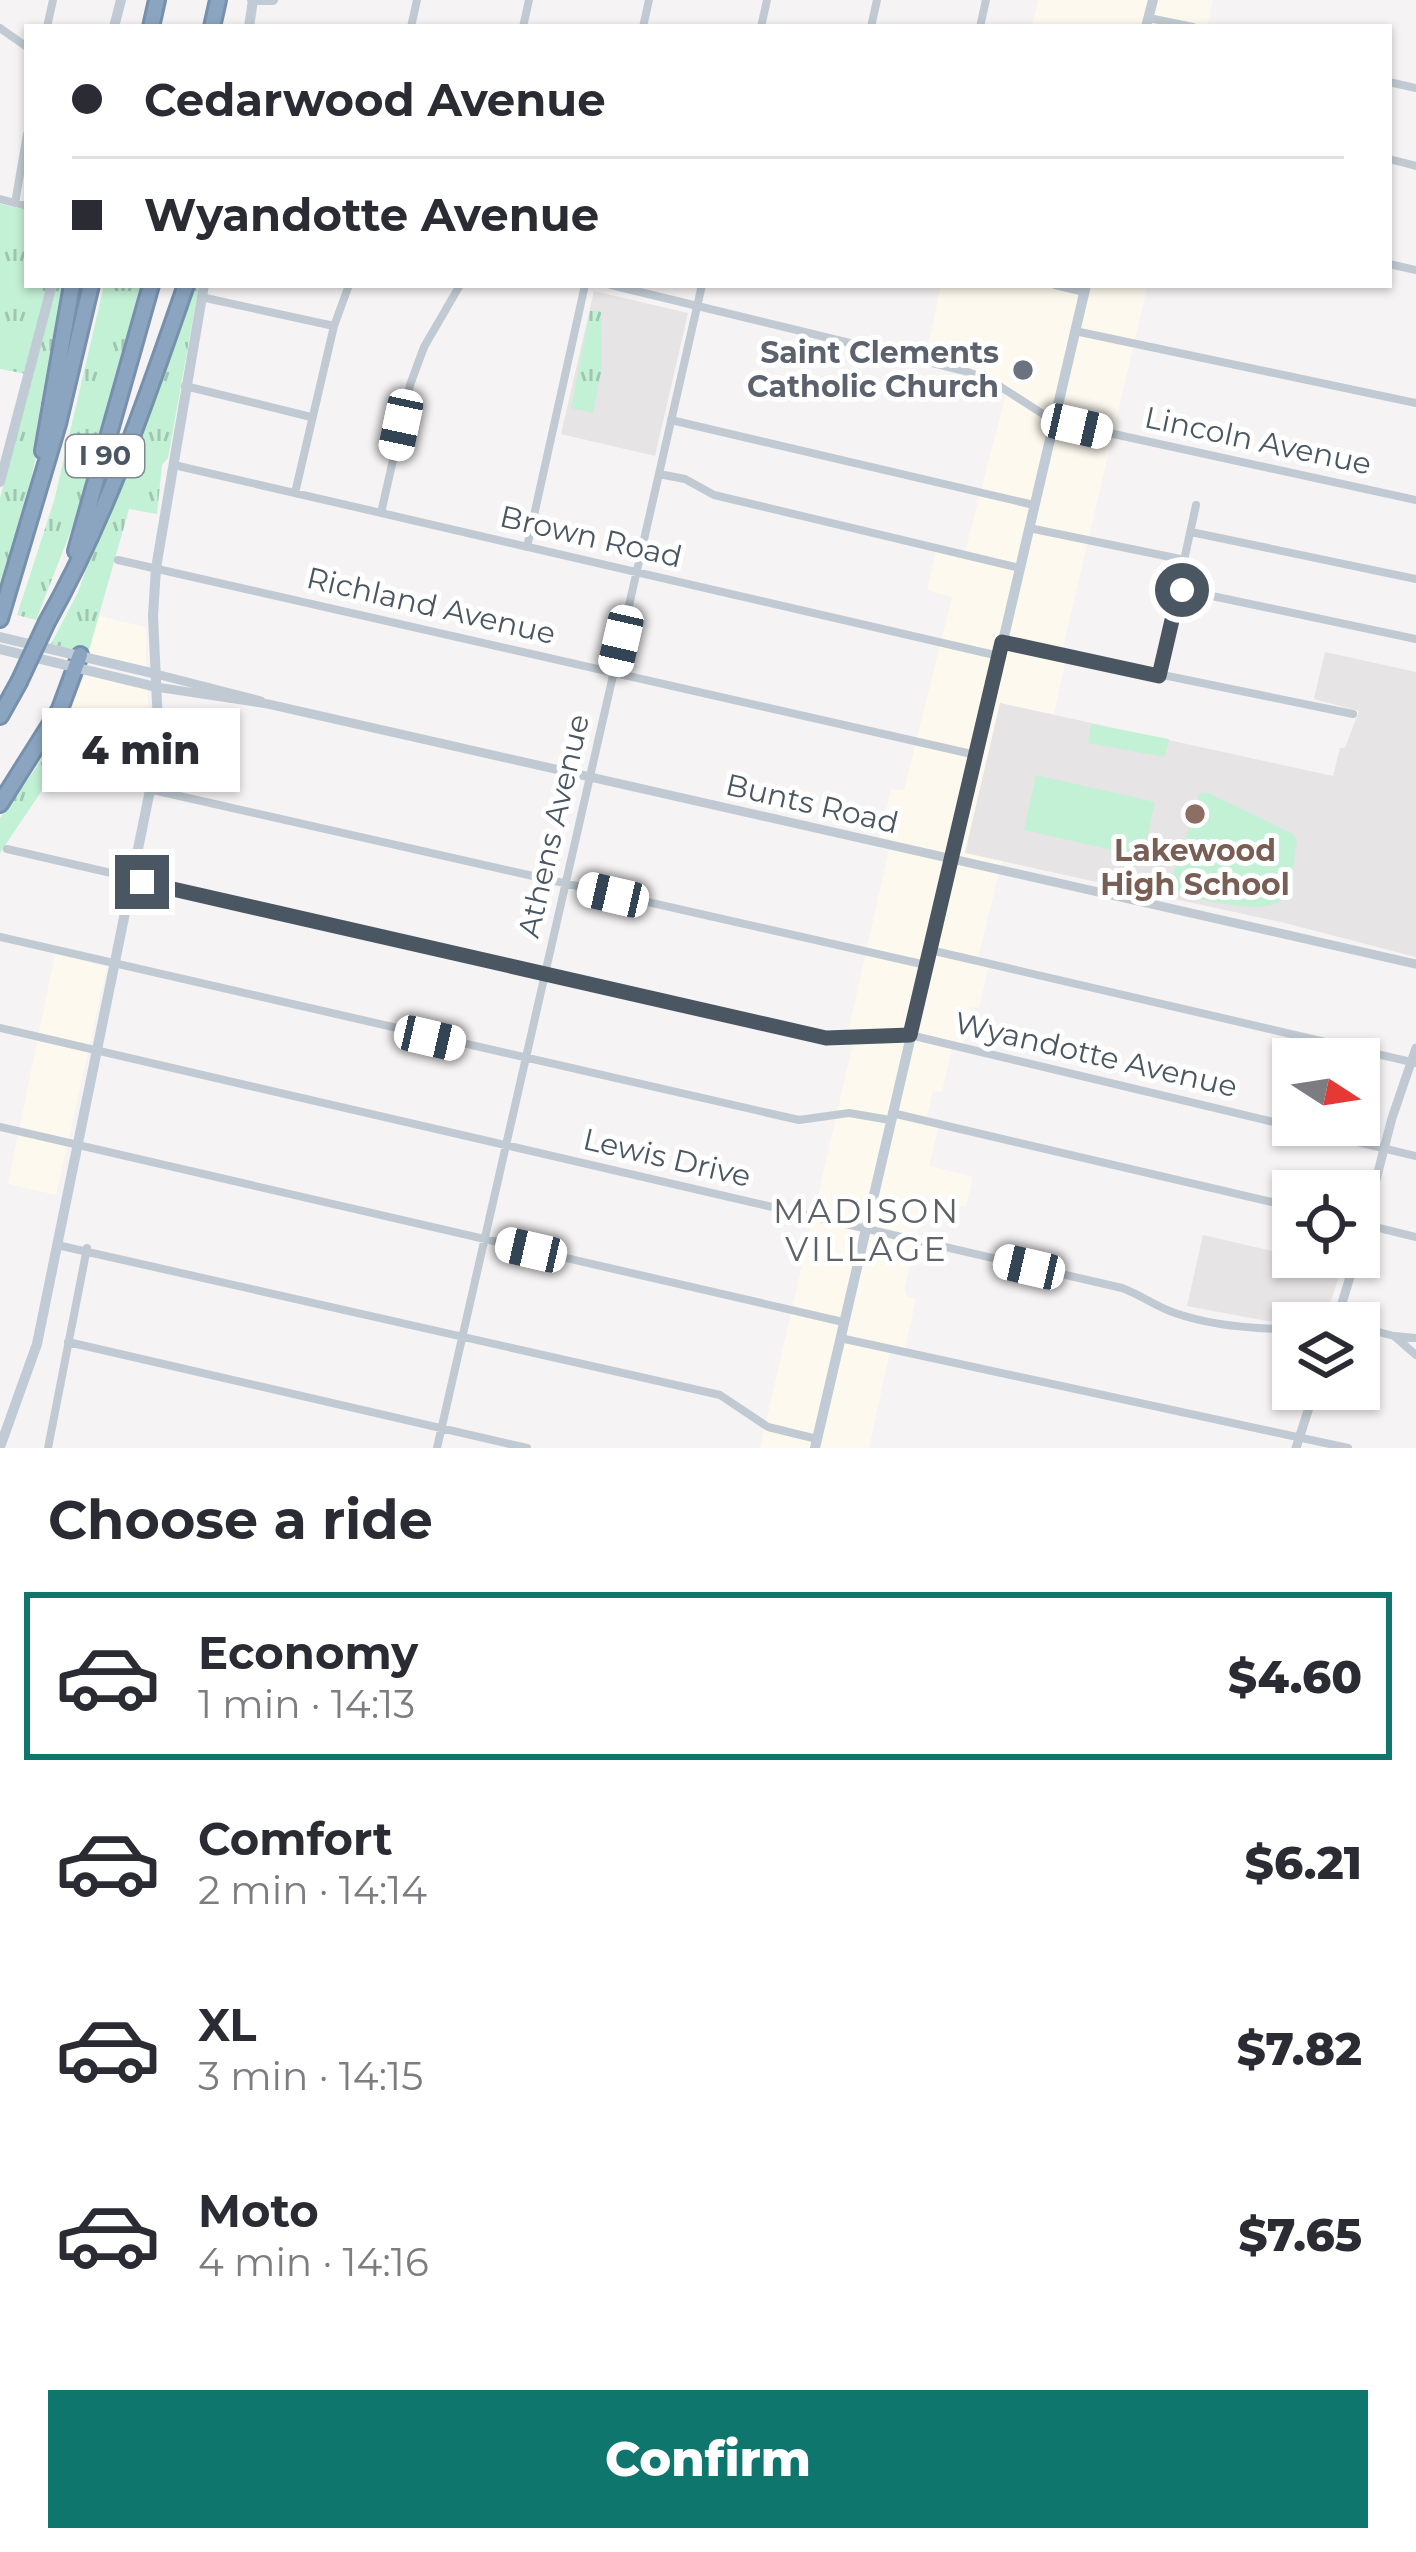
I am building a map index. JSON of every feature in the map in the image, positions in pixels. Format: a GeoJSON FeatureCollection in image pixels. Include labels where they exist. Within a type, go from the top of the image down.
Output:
{"type":"FeatureCollection","features":[{"type":"Feature","properties":{"kind":"highway"},"geometry":{"type":"LineString","coordinates":[[43,482],[43,453],[71,288]]}},
{"type":"Feature","properties":{"kind":"highway","name":"I 90"},"geometry":{"type":"LineString","coordinates":[[2,616],[43,482],[90,288]]}},
{"type":"Feature","properties":{"kind":"highway","name":"I 90"},"geometry":{"type":"LineString","coordinates":[[0,716],[47,622],[93,502],[150,288]]}},
{"type":"Feature","properties":{"kind":"highway"},"geometry":{"type":"LineString","coordinates":[[47,622],[103,510],[185,288]]}},
{"type":"Feature","properties":{"kind":"highway"},"geometry":{"type":"LineString","coordinates":[[0,804],[40,746],[79,661]]}},
{"type":"Feature","properties":{"kind":"main road"},"geometry":{"type":"LineString","coordinates":[[253,0],[273,0]]}},
{"type":"Feature","properties":{"kind":"main road"},"geometry":{"type":"LineString","coordinates":[[1147,22],[1153,0]]}},
{"type":"Feature","properties":{"kind":"main road"},"geometry":{"type":"LineString","coordinates":[[0,482],[51,288]]}},
{"type":"Feature","properties":{"kind":"main road"},"geometry":{"type":"LineString","coordinates":[[817,1445],[1085,288]]}},
{"type":"Feature","properties":{"kind":"main road"},"geometry":{"type":"LineString","coordinates":[[1,1445],[30,1370],[159,746],[156,568],[202,291]]}},
{"type":"Feature","properties":{"kind":"main road"},"geometry":{"type":"LineString","coordinates":[[0,637],[156,681]]}},
{"type":"Feature","properties":{"kind":"main road"},"geometry":{"type":"LineString","coordinates":[[0,649],[79,661]]}},
{"type":"Feature","properties":{"kind":"street"},"geometry":{"type":"LineString","coordinates":[[15,203],[24,151]]}},
{"type":"Feature","properties":{"kind":"street"},"geometry":{"type":"LineString","coordinates":[[0,199],[24,205]]}},
{"type":"Feature","properties":{"kind":"street"},"geometry":{"type":"LineString","coordinates":[[295,493],[334,326],[348,288]]}},
{"type":"Feature","properties":{"kind":"street"},"geometry":{"type":"LineString","coordinates":[[381,513],[410,385],[424,346],[458,288]]}},
{"type":"Feature","properties":{"kind":"street"},"geometry":{"type":"LineString","coordinates":[[526,547],[584,288]]}},
{"type":"Feature","properties":{"kind":"street","name":"Lincoln Avenue"},"geometry":{"type":"LineString","coordinates":[[624,288],[965,371],[990,380],[1054,421],[1416,500]]}},
{"type":"Feature","properties":{"kind":"street","name":"Athens Avenue"},"geometry":{"type":"LineString","coordinates":[[437,1448],[701,288]]}},
{"type":"Feature","properties":{"kind":"street"},"geometry":{"type":"LineString","coordinates":[[202,291],[334,326]]}},
{"type":"Feature","properties":{"kind":"street"},"geometry":{"type":"LineString","coordinates":[[1075,332],[1416,403]]}},
{"type":"Feature","properties":{"kind":"street"},"geometry":{"type":"LineString","coordinates":[[185,386],[311,416]]}},
{"type":"Feature","properties":{"kind":"street"},"geometry":{"type":"LineString","coordinates":[[671,420],[1034,505]]}},
{"type":"Feature","properties":{"kind":"street"},"geometry":{"type":"LineString","coordinates":[[0,424],[16,428]]}},
{"type":"Feature","properties":{"kind":"street","name":"Brown Road"},"geometry":{"type":"LineString","coordinates":[[172,465],[999,656]]}},
{"type":"Feature","properties":{"kind":"street"},"geometry":{"type":"LineString","coordinates":[[659,474],[685,479],[714,495],[1020,568]]}},
{"type":"Feature","properties":{"kind":"street"},"geometry":{"type":"LineString","coordinates":[[1159,676],[1196,505]]}},
{"type":"Feature","properties":{"kind":"street"},"geometry":{"type":"LineString","coordinates":[[1029,528],[1185,560]]}},
{"type":"Feature","properties":{"kind":"street"},"geometry":{"type":"LineString","coordinates":[[1191,532],[1416,579]]}},
{"type":"Feature","properties":{"kind":"street","name":"Richland Avenue"},"geometry":{"type":"LineString","coordinates":[[118,560],[976,755]]}},
{"type":"Feature","properties":{"kind":"street"},"geometry":{"type":"LineString","coordinates":[[1179,590],[1416,640]]}},
{"type":"Feature","properties":{"kind":"street"},"geometry":{"type":"LineString","coordinates":[[1002,642],[1352,714]]}},
{"type":"Feature","properties":{"kind":"street","name":"Bunts Road"},"geometry":{"type":"LineString","coordinates":[[156,681],[252,697],[590,779],[1416,964]]}},
{"type":"Feature","properties":{"kind":"street"},"geometry":{"type":"LineString","coordinates":[[60,769],[926,964]]}},
{"type":"Feature","properties":{"kind":"street","name":"Wyandotte Avenue"},"geometry":{"type":"LineString","coordinates":[[8,850],[826,1038],[910,1035],[1416,1156]]}},
{"type":"Feature","properties":{"kind":"street"},"geometry":{"type":"LineString","coordinates":[[0,937],[799,1120],[849,1113],[891,1116],[1272,1203]]}},
{"type":"Feature","properties":{"kind":"street"},"geometry":{"type":"LineString","coordinates":[[930,950],[1413,1063]]}},
{"type":"Feature","properties":{"kind":"street","name":"Lewis Drive"},"geometry":{"type":"LineString","coordinates":[[0,1028],[1121,1288],[1173,1312],[1250,1329],[1272,1329]]}},
{"type":"Feature","properties":{"kind":"street"},"geometry":{"type":"LineString","coordinates":[[1378,1170],[1416,1048]]}},
{"type":"Feature","properties":{"kind":"street"},"geometry":{"type":"LineString","coordinates":[[0,1127],[843,1322]]}},
{"type":"Feature","properties":{"kind":"street"},"geometry":{"type":"LineString","coordinates":[[1380,1228],[1416,1237]]}},
{"type":"Feature","properties":{"kind":"street"},"geometry":{"type":"LineString","coordinates":[[57,1244],[720,1395],[768,1427],[817,1445]]}},
{"type":"Feature","properties":{"kind":"street"},"geometry":{"type":"LineString","coordinates":[[48,1448],[87,1248]]}},
{"type":"Feature","properties":{"kind":"street"},"geometry":{"type":"LineString","coordinates":[[1380,1332],[1416,1338]]}},
{"type":"Feature","properties":{"kind":"street"},"geometry":{"type":"LineString","coordinates":[[1394,1336],[1416,1355]]}},
{"type":"Feature","properties":{"kind":"street"},"geometry":{"type":"LineString","coordinates":[[840,1338],[1297,1443],[1348,1448]]}},
{"type":"Feature","properties":{"kind":"street"},"geometry":{"type":"LineString","coordinates":[[68,1342],[527,1448]]}},
{"type":"Feature","properties":{"kind":"street"},"geometry":{"type":"LineString","coordinates":[[1297,1443],[1308,1410]]}},
{"type":"Feature","properties":{"kind":"shaded area"},"geometry":{"type":"Polygon","coordinates":[[[1038,0],[1213,0],[1208,24],[1033,24],[1038,0]]]}},
{"type":"Feature","properties":{"kind":"shaded area"},"geometry":{"type":"Polygon","coordinates":[[[940,288],[1147,288],[1061,657],[1066,659],[1054,714],[1000,704],[965,852],[1002,861],[977,962],[989,965],[979,1008],[971,1007],[962,1049],[952,1048],[942,1092],[933,1091],[926,1121],[939,1125],[929,1166],[973,1177],[966,1207],[925,1198],[905,1288],[907,1296],[916,1299],[904,1354],[890,1351],[869,1448],[760,1448],[853,1043],[846,1042],[889,849],[878,846],[891,789],[904,790],[952,597],[927,590],[937,545],[965,552],[1006,394],[987,382],[925,361],[940,288]]]}},
{"type":"Feature","properties":{"kind":"shaded area"},"geometry":{"type":"Polygon","coordinates":[[[594,291],[688,313],[655,456],[561,434],[594,291]]]}},
{"type":"Feature","properties":{"kind":"shaded area"},"geometry":{"type":"Polygon","coordinates":[[[99,616],[146,627],[146,667],[88,654],[99,616]]]}},
{"type":"Feature","properties":{"kind":"shaded area","name":"Lakewood High School"},"geometry":{"type":"Polygon","coordinates":[[[1325,652],[1416,672],[1416,957],[1285,923],[965,853],[1000,703],[1333,776],[1340,748],[1345,748],[1359,711],[1314,699],[1325,652]]]}},
{"type":"Feature","properties":{"kind":"shaded area"},"geometry":{"type":"Polygon","coordinates":[[[85,675],[147,688],[151,731],[67,716],[85,675]]]}},
{"type":"Feature","properties":{"kind":"shaded area"},"geometry":{"type":"Polygon","coordinates":[[[55,954],[107,967],[56,1195],[8,1184],[55,954]]]}},
{"type":"Feature","properties":{"kind":"shaded area"},"geometry":{"type":"Polygon","coordinates":[[[1203,1235],[1272,1251],[1272,1278],[1338,1278],[1331,1302],[1272,1302],[1272,1321],[1187,1306],[1203,1235]]]}},
{"type":"Feature","properties":{"kind":"green space"},"geometry":{"type":"Polygon","coordinates":[[[0,204],[24,209],[24,288],[47,288],[26,374],[0,369],[0,204]]]}},
{"type":"Feature","properties":{"kind":"green space"},"geometry":{"type":"Polygon","coordinates":[[[56,288],[65,288],[40,437],[0,586],[0,498],[56,288]]]}},
{"type":"Feature","properties":{"kind":"green space"},"geometry":{"type":"Polygon","coordinates":[[[103,288],[140,288],[79,510],[36,620],[17,615],[54,501],[103,288]]]}},
{"type":"Feature","properties":{"kind":"green space"},"geometry":{"type":"Polygon","coordinates":[[[189,288],[198,288],[168,458],[162,465],[157,514],[129,509],[88,654],[51,644],[78,592],[189,288]]]}},
{"type":"Feature","properties":{"kind":"green space"},"geometry":{"type":"Polygon","coordinates":[[[590,311],[601,311],[602,367],[593,413],[571,408],[590,311]]]}},
{"type":"Feature","properties":{"kind":"green space"},"geometry":{"type":"Polygon","coordinates":[[[66,716],[55,771],[0,853],[0,818],[66,716]]]}},
{"type":"Feature","properties":{"kind":"green space"},"geometry":{"type":"Polygon","coordinates":[[[1091,724],[1169,739],[1165,757],[1088,743],[1091,724]]]}},
{"type":"Feature","properties":{"kind":"green space"},"geometry":{"type":"Polygon","coordinates":[[[1036,775],[1155,802],[1143,857],[1024,830],[1036,775]]]}},
{"type":"Feature","properties":{"kind":"green space"},"geometry":{"type":"Polygon","coordinates":[[[1206,792],[1293,834],[1297,841],[1290,885],[1276,904],[1246,907],[1165,891],[1199,794],[1206,792]]]}},
{"type":"Feature","properties":{"kind":"place","name":"Saint Clements Catholic Church"},"geometry":{"type":"Point","coordinates":[1023,370]}},
{"type":"Feature","properties":{"kind":"place","name":"Lakewood High School"},"geometry":{"type":"Point","coordinates":[1195,814]}},
{"type":"Feature","properties":{"kind":"district","name":"MADISON VILLAGE"},"geometry":{"type":"Point","coordinates":[867,1230]}},
{"type":"Feature","properties":{"kind":"route"},"geometry":{"type":"LineString","coordinates":[[142,882],[826,1038],[910,1035],[1002,642],[1159,676],[1182,590]]}}]}
